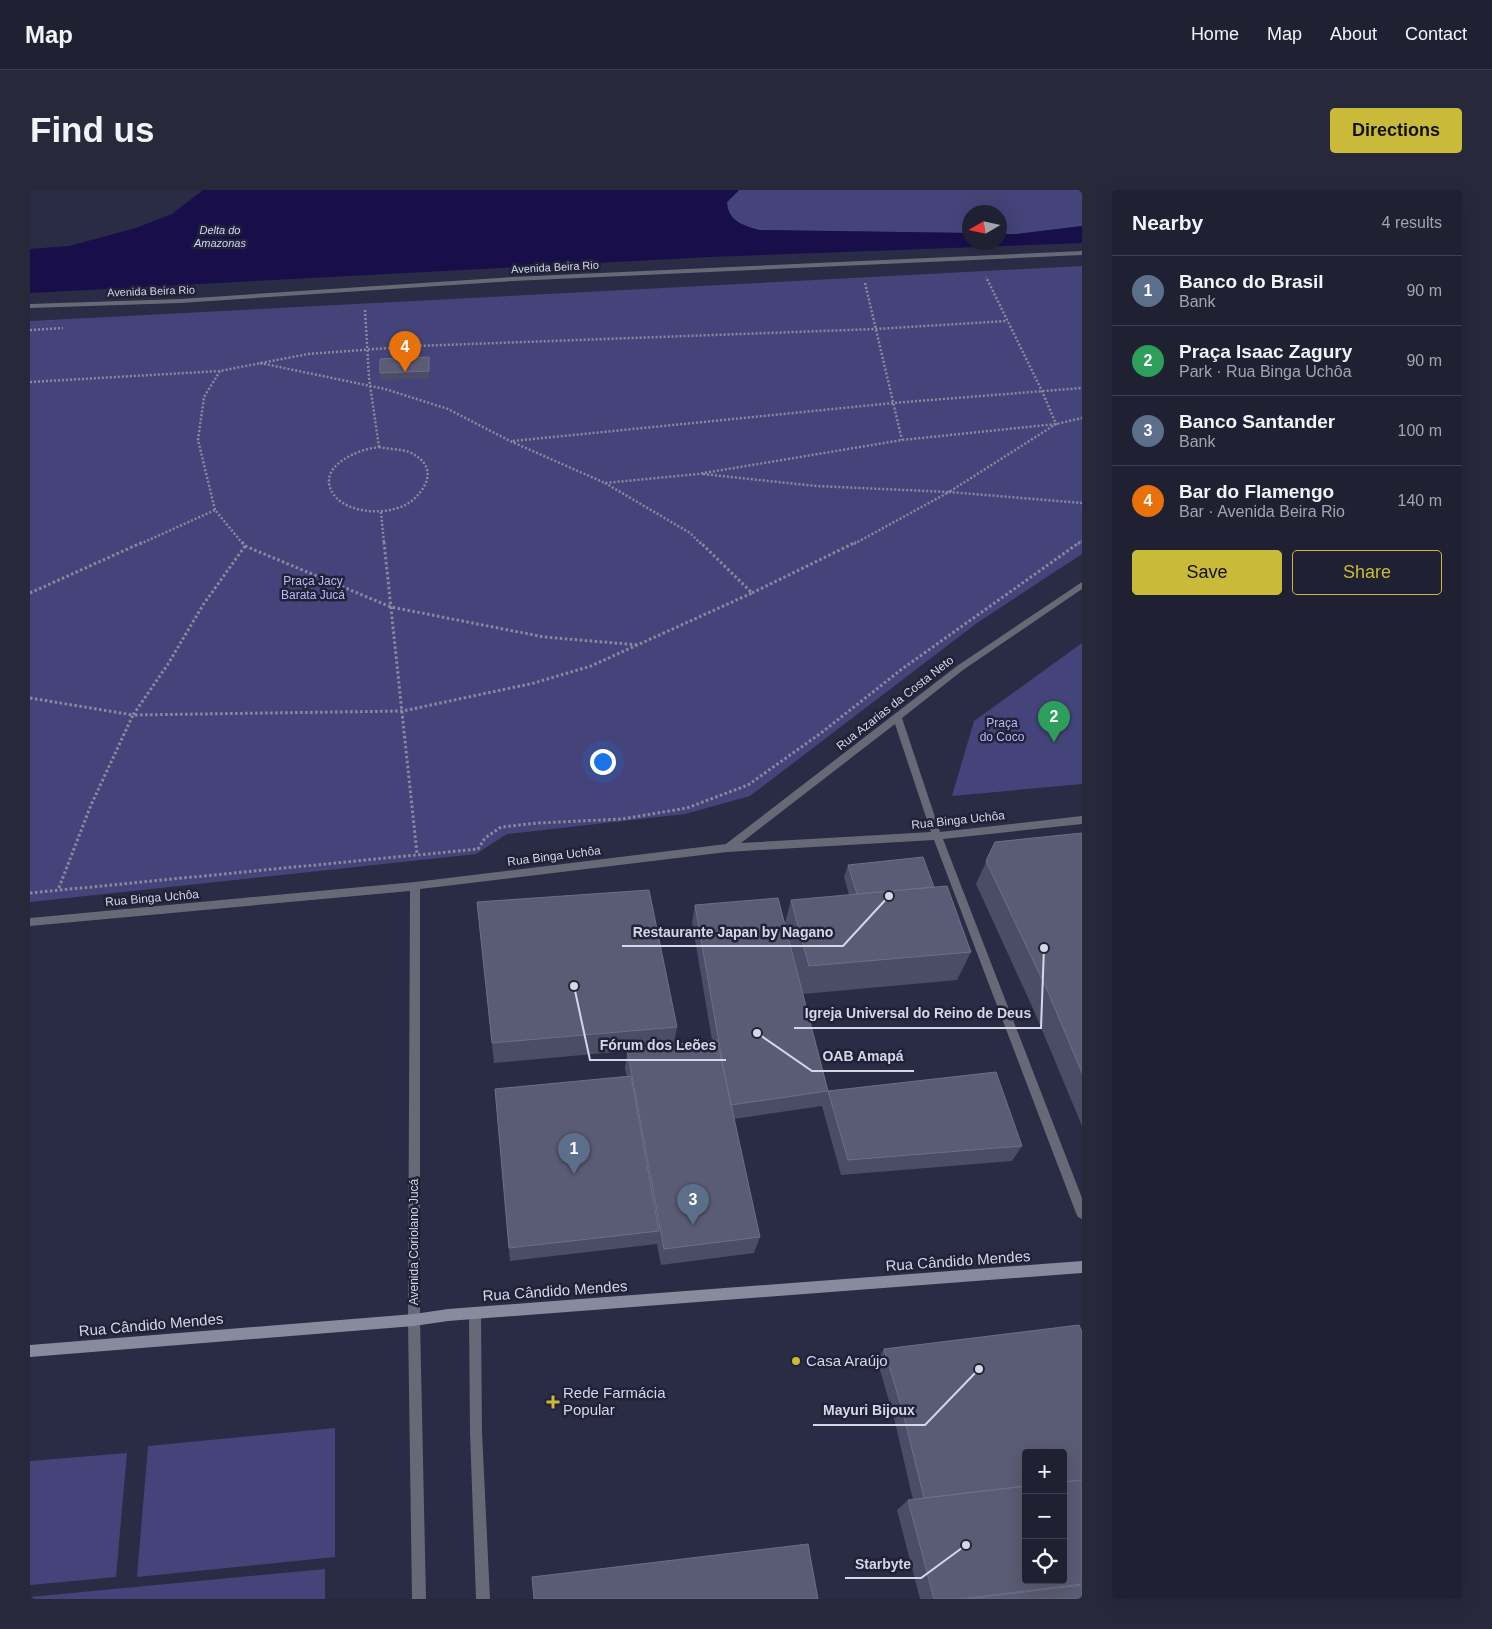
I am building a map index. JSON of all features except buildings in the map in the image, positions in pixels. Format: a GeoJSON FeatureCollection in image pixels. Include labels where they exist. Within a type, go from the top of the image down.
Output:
{"type":"FeatureCollection","features":[{"type":"Feature","properties":{"kind":"main road","name":"Rua Cândido Mendes"},"geometry":{"type":"LineString","coordinates":[[30,1351],[414,1320],[448,1315],[1082,1267]]}},
{"type":"Feature","properties":{"kind":"street","name":"Avenida Beira Rio"},"geometry":{"type":"LineString","coordinates":[[30,306],[180,301],[533,278],[1082,253]]}},
{"type":"Feature","properties":{"kind":"street","name":"Rua Azarias da Costa Neto"},"geometry":{"type":"LineString","coordinates":[[727,848],[960,668],[1082,585]]}},
{"type":"Feature","properties":{"kind":"street"},"geometry":{"type":"LineString","coordinates":[[897,717],[937,836],[1082,1213]]}},
{"type":"Feature","properties":{"kind":"street","name":"Rua Binga Uchôa"},"geometry":{"type":"LineString","coordinates":[[30,922],[415,886],[727,848],[937,836],[1082,820]]}},
{"type":"Feature","properties":{"kind":"street","name":"Avenida Coriolano Jucá"},"geometry":{"type":"LineString","coordinates":[[415,886],[414,1320],[419,1599]]}},
{"type":"Feature","properties":{"kind":"street"},"geometry":{"type":"LineString","coordinates":[[475,1314],[476,1432],[482,1599]]}},
{"type":"Feature","properties":{"kind":"path"},"geometry":{"type":"LineString","coordinates":[[986,277],[1042,391],[1056,424]]}},
{"type":"Feature","properties":{"kind":"path"},"geometry":{"type":"LineString","coordinates":[[865,282],[902,440]]}},
{"type":"Feature","properties":{"kind":"path"},"geometry":{"type":"LineString","coordinates":[[365,310],[365,351],[368,386],[378,447]]}},
{"type":"Feature","properties":{"kind":"path"},"geometry":{"type":"LineString","coordinates":[[30,382],[220,371],[258,362],[308,354],[445,344],[876,329],[1007,321]]}},
{"type":"Feature","properties":{"kind":"path"},"geometry":{"type":"LineString","coordinates":[[258,362],[368,386],[448,409],[510,441],[605,483],[690,533],[752,593]]}},
{"type":"Feature","properties":{"kind":"path"},"geometry":{"type":"LineString","coordinates":[[220,371],[204,397],[198,440],[215,510],[245,546],[391,607],[544,637],[640,645]]}},
{"type":"Feature","properties":{"kind":"path"},"geometry":{"type":"LineString","coordinates":[[510,441],[894,403],[1082,388]]}},
{"type":"Feature","properties":{"kind":"path"},"geometry":{"type":"LineString","coordinates":[[605,483],[698,474],[902,440],[1056,424],[1082,418]]}},
{"type":"Feature","properties":{"kind":"path"},"geometry":{"type":"LineString","coordinates":[[30,698],[133,715],[403,712],[534,683],[591,666],[640,645],[851,545],[949,492],[1056,424]]}},
{"type":"Feature","properties":{"kind":"path"},"geometry":{"type":"LineString","coordinates":[[378,447],[394,447],[414,454],[427,466],[430,475],[428,486],[425,490],[411,503],[397,509],[381,512],[357,509],[338,500],[331,491],[329,482],[331,472],[338,462],[350,454],[378,447]]}},
{"type":"Feature","properties":{"kind":"path"},"geometry":{"type":"LineString","coordinates":[[698,474],[816,486],[949,492],[1082,503]]}},
{"type":"Feature","properties":{"kind":"path"},"geometry":{"type":"LineString","coordinates":[[30,593],[215,510]]}},
{"type":"Feature","properties":{"kind":"path"},"geometry":{"type":"LineString","coordinates":[[381,512],[417,854]]}},
{"type":"Feature","properties":{"kind":"path"},"geometry":{"type":"LineString","coordinates":[[30,893],[478,849],[485,838],[501,827],[538,822],[622,819],[687,808],[748,785],[820,733],[902,669],[1082,541]]}},
{"type":"Feature","properties":{"kind":"path"},"geometry":{"type":"LineString","coordinates":[[58,890],[91,805],[133,715],[168,664],[203,606],[245,546]]}},
{"type":"Feature","properties":{"kind":"green space"},"geometry":{"type":"Polygon","coordinates":[[[739,190],[1082,190],[1082,226],[1007,234],[1007,205],[962,205],[962,233],[759,230],[742,224],[733,218],[727,202],[739,190]]]}},
{"type":"Feature","properties":{"kind":"green space","name":"Praça Jacy Barata Jucá"},"geometry":{"type":"Polygon","coordinates":[[[1082,266],[1082,554],[977,623],[750,796],[685,814],[507,834],[476,854],[30,902],[30,321],[1082,266]]]}},
{"type":"Feature","properties":{"kind":"green space","name":"Praça do Coco"},"geometry":{"type":"Polygon","coordinates":[[[1082,643],[1082,784],[952,796],[974,721],[1082,643]]]}},
{"type":"Feature","properties":{"kind":"green space"},"geometry":{"type":"Polygon","coordinates":[[[335,1428],[335,1557],[137,1577],[148,1446],[335,1428]]]}},
{"type":"Feature","properties":{"kind":"green space"},"geometry":{"type":"Polygon","coordinates":[[[127,1453],[116,1577],[30,1585],[30,1461],[127,1453]]]}},
{"type":"Feature","properties":{"kind":"green space"},"geometry":{"type":"Polygon","coordinates":[[[325,1569],[325,1599],[30,1599],[30,1597],[325,1569]]]}},
{"type":"Feature","properties":{"kind":"water","name":"Delta do Amazonas"},"geometry":{"type":"Polygon","coordinates":[[[203,190],[739,190],[727,202],[730,214],[742,224],[759,230],[962,233],[962,248],[709,257],[30,293],[30,249],[69,246],[136,228],[172,214],[203,190]]]}},
{"type":"Feature","properties":{"kind":"water","name":"Delta do Amazonas"},"geometry":{"type":"Polygon","coordinates":[[[1082,226],[1082,243],[1007,246],[1007,234],[1082,226]]]}},
{"type":"Feature","properties":{"kind":"place","name":"Bar do Flamengo"},"geometry":{"type":"Point","coordinates":[405,372]}},
{"type":"Feature","properties":{"kind":"place","name":"Praça Isaac Zagury"},"geometry":{"type":"Point","coordinates":[1054,742]}},
{"type":"Feature","properties":{"kind":"place","name":"Restaurante Japan by Nagano"},"geometry":{"type":"Point","coordinates":[889,896]}},
{"type":"Feature","properties":{"kind":"place","name":"Igreja Universal do Reino de Deus"},"geometry":{"type":"Point","coordinates":[1044,948]}},
{"type":"Feature","properties":{"kind":"place","name":"Fórum dos Leões"},"geometry":{"type":"Point","coordinates":[574,986]}},
{"type":"Feature","properties":{"kind":"place","name":"OAB Amapá"},"geometry":{"type":"Point","coordinates":[757,1033]}},
{"type":"Feature","properties":{"kind":"place","name":"Banco do Brasil"},"geometry":{"type":"Point","coordinates":[574,1174]}},
{"type":"Feature","properties":{"kind":"place","name":"Banco Santander"},"geometry":{"type":"Point","coordinates":[693,1225]}},
{"type":"Feature","properties":{"kind":"place","name":"Casa Araújo"},"geometry":{"type":"Point","coordinates":[796,1361]}},
{"type":"Feature","properties":{"kind":"place","name":"Mayuri Bijoux"},"geometry":{"type":"Point","coordinates":[979,1369]}},
{"type":"Feature","properties":{"kind":"place","name":"Rede Farmácia Popular"},"geometry":{"type":"Point","coordinates":[553,1402]}},
{"type":"Feature","properties":{"kind":"place","name":"Starbyte"},"geometry":{"type":"Point","coordinates":[966,1545]}}]}
